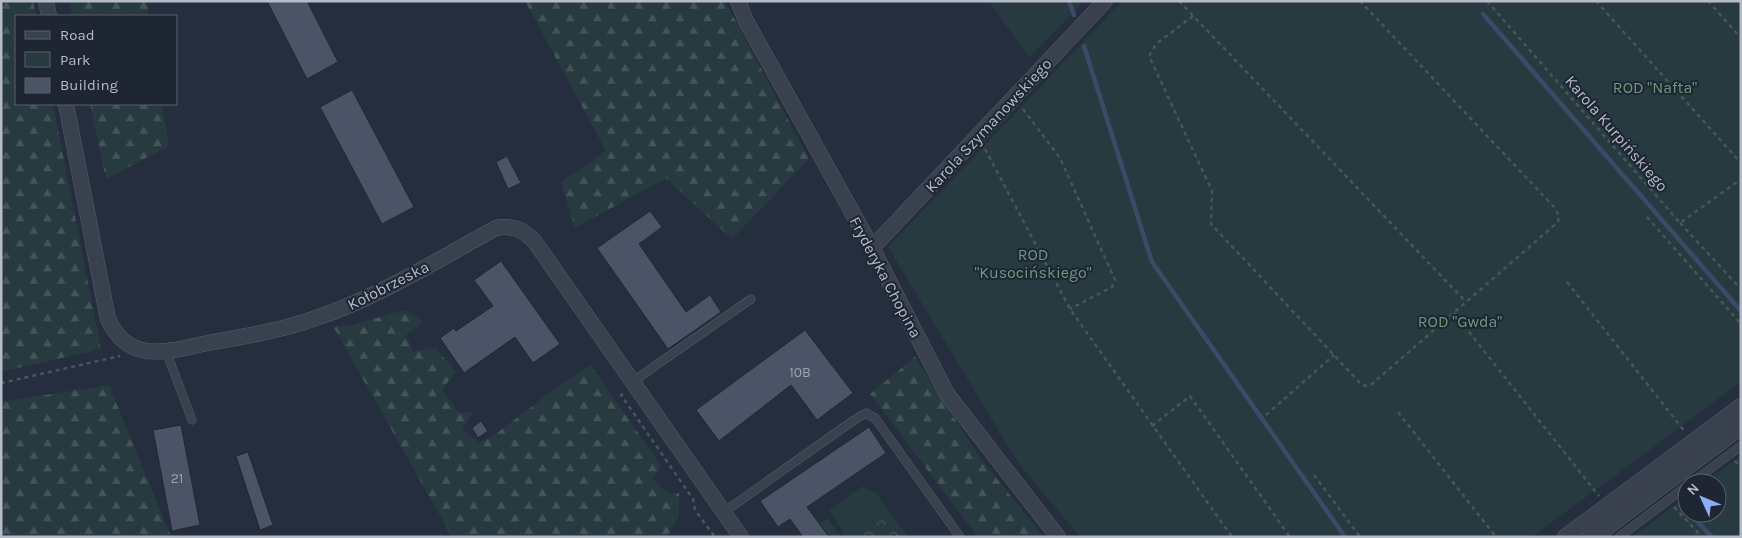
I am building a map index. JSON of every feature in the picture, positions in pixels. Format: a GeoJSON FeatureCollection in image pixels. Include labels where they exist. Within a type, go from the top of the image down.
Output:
{"type":"FeatureCollection","features":[{"type":"Feature","properties":{"kind":"street"},"geometry":{"type":"LineString","coordinates":[[46,1],[49,15]]}},
{"type":"Feature","properties":{"kind":"street","name":"Fryderyka Chopina"},"geometry":{"type":"LineString","coordinates":[[738,1],[746,21],[872,248],[947,394],[1058,537]]}},
{"type":"Feature","properties":{"kind":"street","name":"Karola Szymanowskiego"},"geometry":{"type":"LineString","coordinates":[[872,248],[1105,1]]}},
{"type":"Feature","properties":{"kind":"street"},"geometry":{"type":"LineString","coordinates":[[66,105],[108,318],[113,330],[123,341],[141,351]]}},
{"type":"Feature","properties":{"kind":"street","name":"Kołobrzeska"},"geometry":{"type":"LineString","coordinates":[[141,351],[166,351],[246,336],[315,319],[370,297],[496,228],[507,226],[527,234],[535,242],[741,537]]}},
{"type":"Feature","properties":{"kind":"street"},"geometry":{"type":"LineString","coordinates":[[1564,537],[1741,406]]}},
{"type":"Feature","properties":{"kind":"street"},"geometry":{"type":"LineString","coordinates":[[1592,537],[1741,426]]}},
{"type":"Feature","properties":{"kind":"lane"},"geometry":{"type":"LineString","coordinates":[[634,384],[751,299]]}},
{"type":"Feature","properties":{"kind":"lane"},"geometry":{"type":"LineString","coordinates":[[166,351],[192,420]]}},
{"type":"Feature","properties":{"kind":"lane"},"geometry":{"type":"LineString","coordinates":[[724,512],[866,413],[875,418],[960,537]]}},
{"type":"Feature","properties":{"kind":"lane"},"geometry":{"type":"LineString","coordinates":[[1705,473],[1741,446]]}},
{"type":"Feature","properties":{"kind":"lane"},"geometry":{"type":"LineString","coordinates":[[1618,537],[1677,493]]}},
{"type":"Feature","properties":{"kind":"path"},"geometry":{"type":"LineString","coordinates":[[1179,1],[1466,302]]}},
{"type":"Feature","properties":{"kind":"path"},"geometry":{"type":"LineString","coordinates":[[1193,16],[1156,44],[1150,56],[1212,192],[1211,224],[1362,385],[1367,386],[1372,384],[1558,222],[1559,216],[1548,201],[1360,1]]}},
{"type":"Feature","properties":{"kind":"path","name":"Karola Kurpińskiego"},"geometry":{"type":"LineString","coordinates":[[1487,1],[1680,223],[1741,289]]}},
{"type":"Feature","properties":{"kind":"path"},"geometry":{"type":"LineString","coordinates":[[1596,1],[1741,163]]}},
{"type":"Feature","properties":{"kind":"path"},"geometry":{"type":"LineString","coordinates":[[1708,1],[1741,38]]}},
{"type":"Feature","properties":{"kind":"path"},"geometry":{"type":"LineString","coordinates":[[1022,108],[1060,158],[1115,280],[1112,286],[1070,309]]}},
{"type":"Feature","properties":{"kind":"path"},"geometry":{"type":"LineString","coordinates":[[984,148],[1070,309],[1232,537]]}},
{"type":"Feature","properties":{"kind":"path"},"geometry":{"type":"LineString","coordinates":[[1680,223],[1741,179]]}},
{"type":"Feature","properties":{"kind":"path"},"geometry":{"type":"LineString","coordinates":[[1647,217],[1741,324]]}},
{"type":"Feature","properties":{"kind":"path"},"geometry":{"type":"LineString","coordinates":[[1567,282],[1680,426]]}},
{"type":"Feature","properties":{"kind":"path"},"geometry":{"type":"LineString","coordinates":[[1454,313],[1594,491]]}},
{"type":"Feature","properties":{"kind":"path"},"geometry":{"type":"LineString","coordinates":[[1,383],[141,351]]}},
{"type":"Feature","properties":{"kind":"path"},"geometry":{"type":"LineString","coordinates":[[1266,415],[1334,355]]}},
{"type":"Feature","properties":{"kind":"path"},"geometry":{"type":"LineString","coordinates":[[634,384],[621,395],[693,499],[695,510],[713,537]]}},
{"type":"Feature","properties":{"kind":"path"},"geometry":{"type":"LineString","coordinates":[[1152,426],[1190,396],[1290,537]]}},
{"type":"Feature","properties":{"kind":"path"},"geometry":{"type":"LineString","coordinates":[[1398,412],[1496,537]]}},
{"type":"Feature","properties":{"kind":"path"},"geometry":{"type":"LineString","coordinates":[[1734,460],[1741,468]]}},
{"type":"Feature","properties":{"kind":"path"},"geometry":{"type":"LineString","coordinates":[[1314,475],[1360,537]]}},
{"type":"Feature","properties":{"kind":"path"},"geometry":{"type":"LineString","coordinates":[[1673,506],[1702,537]]}},
{"type":"Feature","properties":{"kind":"green space"},"geometry":{"type":"Polygon","coordinates":[[[1,1],[33,1],[36,15],[15,15],[15,105],[53,105],[101,349],[1,372],[1,1]]]}},
{"type":"Feature","properties":{"kind":"green space"},"geometry":{"type":"Polygon","coordinates":[[[69,1],[147,1],[149,15],[72,15],[69,1]]]}},
{"type":"Feature","properties":{"kind":"green space"},"geometry":{"type":"Polygon","coordinates":[[[525,1],[725,1],[809,159],[732,239],[666,178],[575,228],[561,182],[606,151],[525,1]]]}},
{"type":"Feature","properties":{"kind":"green space"},"geometry":{"type":"Polygon","coordinates":[[[989,1],[1084,1],[1029,58],[989,1]]]}},
{"type":"Feature","properties":{"kind":"green space","name":"ROD \"Gwda\""},"geometry":{"type":"Polygon","coordinates":[[[1122,1],[1741,1],[1741,382],[1532,537],[1080,537],[1016,460],[888,247],[1122,1]]]}},
{"type":"Feature","properties":{"kind":"green space"},"geometry":{"type":"Polygon","coordinates":[[[90,105],[162,105],[169,146],[106,179],[90,105]]]}},
{"type":"Feature","properties":{"kind":"green space"},"geometry":{"type":"Polygon","coordinates":[[[404,310],[423,322],[406,335],[413,352],[435,347],[456,372],[442,389],[459,413],[473,412],[462,429],[479,442],[492,437],[558,386],[591,365],[661,466],[653,479],[667,493],[679,493],[679,515],[667,537],[452,537],[333,326],[353,325],[404,310]]]}},
{"type":"Feature","properties":{"kind":"green space"},"geometry":{"type":"Polygon","coordinates":[[[915,357],[980,458],[1044,537],[978,537],[870,394],[915,357]]]}},
{"type":"Feature","properties":{"kind":"green space"},"geometry":{"type":"Polygon","coordinates":[[[109,385],[171,537],[1,537],[1,402],[109,385]]]}},
{"type":"Feature","properties":{"kind":"green space"},"geometry":{"type":"Polygon","coordinates":[[[1741,455],[1741,537],[1632,537],[1677,503],[1677,523],[1727,523],[1727,473],[1717,473],[1741,455]]]}},
{"type":"Feature","properties":{"kind":"green space"},"geometry":{"type":"Polygon","coordinates":[[[863,486],[876,493],[908,537],[846,537],[829,510],[863,486]]]}},
{"type":"Feature","properties":{"kind":"green space"},"geometry":{"type":"Polygon","coordinates":[[[888,515],[904,537],[858,537],[888,515]]]}},
{"type":"Feature","properties":{"kind":"green space"},"geometry":{"type":"Polygon","coordinates":[[[828,518],[841,537],[829,537],[820,524],[828,518]]]}},
{"type":"Feature","properties":{"kind":"building"},"geometry":{"type":"Polygon","coordinates":[[[267,1],[307,1],[338,62],[307,79],[267,1]]]}},
{"type":"Feature","properties":{"kind":"building"},"geometry":{"type":"Polygon","coordinates":[[[352,90],[414,207],[382,224],[320,107],[352,90]]]}},
{"type":"Feature","properties":{"kind":"building"},"geometry":{"type":"Polygon","coordinates":[[[507,156],[521,183],[508,189],[496,162],[507,156]]]}},
{"type":"Feature","properties":{"kind":"building"},"geometry":{"type":"Polygon","coordinates":[[[650,211],[662,227],[639,244],[686,312],[710,295],[721,312],[668,349],[597,248],[650,211]]]}},
{"type":"Feature","properties":{"kind":"building"},"geometry":{"type":"Polygon","coordinates":[[[501,261],[560,344],[533,363],[515,337],[464,373],[440,338],[454,328],[456,331],[493,306],[474,280],[501,261]]]}},
{"type":"Feature","properties":{"kind":"building"},"geometry":{"type":"Polygon","coordinates":[[[805,330],[853,393],[817,420],[791,385],[719,441],[696,410],[805,330]]]}},
{"type":"Feature","properties":{"kind":"building"},"geometry":{"type":"Polygon","coordinates":[[[481,421],[488,431],[478,438],[472,428],[481,421]]]}},
{"type":"Feature","properties":{"kind":"building"},"geometry":{"type":"Polygon","coordinates":[[[181,425],[200,525],[172,531],[153,430],[181,425]]]}},
{"type":"Feature","properties":{"kind":"building"},"geometry":{"type":"Polygon","coordinates":[[[869,427],[886,453],[807,507],[829,537],[803,537],[790,519],[778,527],[760,501],[869,427]]]}},
{"type":"Feature","properties":{"kind":"building"},"geometry":{"type":"Polygon","coordinates":[[[248,452],[273,525],[260,530],[236,456],[248,452]]]}},
{"type":"Feature","properties":{"kind":"waterway"},"geometry":{"type":"LineString","coordinates":[[1069,1],[1074,15]]}},
{"type":"Feature","properties":{"kind":"waterway"},"geometry":{"type":"LineString","coordinates":[[1483,14],[1741,311]]}},
{"type":"Feature","properties":{"kind":"waterway"},"geometry":{"type":"LineString","coordinates":[[1084,46],[1152,262],[1345,537]]}},
{"type":"Feature","properties":{"kind":"waterway"},"geometry":{"type":"LineString","coordinates":[[1699,523],[1712,537]]}},
{"type":"Feature","properties":{"kind":"park label","name":"ROD \"Nafta\""},"geometry":{"type":"Point","coordinates":[1655,87]}},
{"type":"Feature","properties":{"kind":"park label","name":"ROD \"Kusocińskiego\""},"geometry":{"type":"Point","coordinates":[1033,263]}}]}
